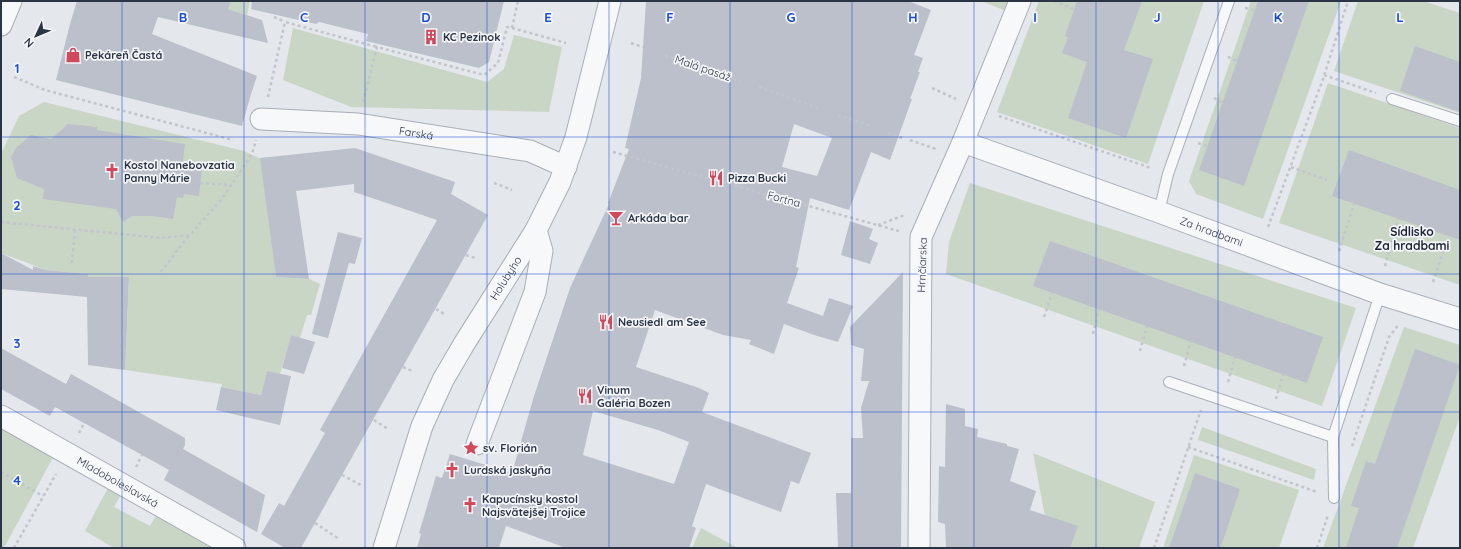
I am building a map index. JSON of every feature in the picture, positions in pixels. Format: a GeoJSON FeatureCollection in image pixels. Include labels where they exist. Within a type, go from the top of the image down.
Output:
{"type":"FeatureCollection","features":[{"type":"Feature","properties":{"kind":"street"},"geometry":{"type":"LineString","coordinates":[[1,25],[11,1]]}},
{"type":"Feature","properties":{"kind":"street","name":"Holubyho"},"geometry":{"type":"LineString","coordinates":[[384,548],[422,426],[443,380],[536,230],[558,188],[576,137],[610,1]]}},
{"type":"Feature","properties":{"kind":"street","name":"Hrnčiarska"},"geometry":{"type":"LineString","coordinates":[[919,548],[921,237],[963,142],[1020,1]]}},
{"type":"Feature","properties":{"kind":"street","name":"Farská"},"geometry":{"type":"LineString","coordinates":[[261,119],[358,124],[530,151],[566,167]]}},
{"type":"Feature","properties":{"kind":"street","name":"Za hradbami"},"geometry":{"type":"LineString","coordinates":[[963,142],[1159,212],[1380,294],[1460,319]]}},
{"type":"Feature","properties":{"kind":"street"},"geometry":{"type":"LineString","coordinates":[[477,444],[534,292],[542,251],[536,230]]}},
{"type":"Feature","properties":{"kind":"street","name":"Mladoboleslavská"},"geometry":{"type":"LineString","coordinates":[[1,416],[235,548]]}},
{"type":"Feature","properties":{"kind":"lane"},"geometry":{"type":"LineString","coordinates":[[1159,212],[1168,174],[1229,1]]}},
{"type":"Feature","properties":{"kind":"lane"},"geometry":{"type":"LineString","coordinates":[[1392,99],[1460,121]]}},
{"type":"Feature","properties":{"kind":"lane"},"geometry":{"type":"LineString","coordinates":[[1334,498],[1333,437],[1380,294]]}},
{"type":"Feature","properties":{"kind":"lane"},"geometry":{"type":"LineString","coordinates":[[1169,382],[1333,437]]}},
{"type":"Feature","properties":{"kind":"path"},"geometry":{"type":"LineString","coordinates":[[512,28],[518,1]]}},
{"type":"Feature","properties":{"kind":"path"},"geometry":{"type":"LineString","coordinates":[[1054,1],[1074,9]]}},
{"type":"Feature","properties":{"kind":"path"},"geometry":{"type":"LineString","coordinates":[[1268,227],[1324,75],[1348,1]]}},
{"type":"Feature","properties":{"kind":"path"},"geometry":{"type":"LineString","coordinates":[[1243,7],[1254,10]]}},
{"type":"Feature","properties":{"kind":"path"},"geometry":{"type":"LineString","coordinates":[[274,16],[285,22],[377,48],[484,75],[498,64],[507,27],[566,43]]}},
{"type":"Feature","properties":{"kind":"path"},"geometry":{"type":"LineString","coordinates":[[261,119],[272,81],[285,22]]}},
{"type":"Feature","properties":{"kind":"path"},"geometry":{"type":"LineString","coordinates":[[631,43],[643,47]]}},
{"type":"Feature","properties":{"kind":"path"},"geometry":{"type":"LineString","coordinates":[[358,124],[377,48]]}},
{"type":"Feature","properties":{"kind":"path","name":"Malá pasáž"},"geometry":{"type":"LineString","coordinates":[[666,55],[740,81]]}},
{"type":"Feature","properties":{"kind":"path"},"geometry":{"type":"LineString","coordinates":[[1226,56],[1237,61]]}},
{"type":"Feature","properties":{"kind":"path"},"geometry":{"type":"LineString","coordinates":[[1324,75],[1392,99]]}},
{"type":"Feature","properties":{"kind":"path"},"geometry":{"type":"LineString","coordinates":[[14,77],[45,90],[233,140]]}},
{"type":"Feature","properties":{"kind":"path"},"geometry":{"type":"LineString","coordinates":[[759,87],[818,108]]}},
{"type":"Feature","properties":{"kind":"path"},"geometry":{"type":"LineString","coordinates":[[932,88],[959,100]]}},
{"type":"Feature","properties":{"kind":"path"},"geometry":{"type":"LineString","coordinates":[[1212,97],[1222,102]]}},
{"type":"Feature","properties":{"kind":"path"},"geometry":{"type":"LineString","coordinates":[[838,115],[870,126]]}},
{"type":"Feature","properties":{"kind":"path"},"geometry":{"type":"LineString","coordinates":[[995,115],[1168,174]]}},
{"type":"Feature","properties":{"kind":"path"},"geometry":{"type":"LineString","coordinates":[[888,133],[905,139]]}},
{"type":"Feature","properties":{"kind":"path"},"geometry":{"type":"LineString","coordinates":[[1196,143],[1207,146]]}},
{"type":"Feature","properties":{"kind":"path"},"geometry":{"type":"LineString","coordinates":[[161,272],[190,235],[221,200],[252,154],[254,148]]}},
{"type":"Feature","properties":{"kind":"path","name":"Fortna"},"geometry":{"type":"LineString","coordinates":[[613,152],[903,232]]}},
{"type":"Feature","properties":{"kind":"path"},"geometry":{"type":"LineString","coordinates":[[1291,167],[1327,180]]}},
{"type":"Feature","properties":{"kind":"path"},"geometry":{"type":"LineString","coordinates":[[200,183],[232,185]]}},
{"type":"Feature","properties":{"kind":"path"},"geometry":{"type":"LineString","coordinates":[[494,183],[512,190]]}},
{"type":"Feature","properties":{"kind":"path"},"geometry":{"type":"LineString","coordinates":[[1339,251],[1354,204]]}},
{"type":"Feature","properties":{"kind":"path"},"geometry":{"type":"LineString","coordinates":[[1385,266],[1398,219]]}},
{"type":"Feature","properties":{"kind":"path"},"geometry":{"type":"LineString","coordinates":[[1,222],[161,238],[190,235]]}},
{"type":"Feature","properties":{"kind":"path"},"geometry":{"type":"LineString","coordinates":[[72,263],[74,230]]}},
{"type":"Feature","properties":{"kind":"path"},"geometry":{"type":"LineString","coordinates":[[1433,282],[1448,236]]}},
{"type":"Feature","properties":{"kind":"path"},"geometry":{"type":"LineString","coordinates":[[466,255],[475,258]]}},
{"type":"Feature","properties":{"kind":"path"},"geometry":{"type":"LineString","coordinates":[[1044,317],[1052,293]]}},
{"type":"Feature","properties":{"kind":"path"},"geometry":{"type":"LineString","coordinates":[[436,309],[444,314]]}},
{"type":"Feature","properties":{"kind":"path"},"geometry":{"type":"LineString","coordinates":[[1093,334],[1099,309]]}},
{"type":"Feature","properties":{"kind":"path"},"geometry":{"type":"LineString","coordinates":[[1352,446],[1389,337],[1402,321]]}},
{"type":"Feature","properties":{"kind":"path"},"geometry":{"type":"LineString","coordinates":[[1140,351],[1147,326]]}},
{"type":"Feature","properties":{"kind":"path"},"geometry":{"type":"LineString","coordinates":[[1184,366],[1191,342]]}},
{"type":"Feature","properties":{"kind":"path"},"geometry":{"type":"LineString","coordinates":[[1228,382],[1235,357]]}},
{"type":"Feature","properties":{"kind":"path"},"geometry":{"type":"LineString","coordinates":[[403,367],[414,372]]}},
{"type":"Feature","properties":{"kind":"path"},"geometry":{"type":"LineString","coordinates":[[1276,399],[1284,374]]}},
{"type":"Feature","properties":{"kind":"path"},"geometry":{"type":"LineString","coordinates":[[1154,548],[1207,395]]}},
{"type":"Feature","properties":{"kind":"path"},"geometry":{"type":"LineString","coordinates":[[374,420],[388,429]]}},
{"type":"Feature","properties":{"kind":"path"},"geometry":{"type":"LineString","coordinates":[[1188,448],[1334,498],[1317,548]]}},
{"type":"Feature","properties":{"kind":"path"},"geometry":{"type":"LineString","coordinates":[[14,548],[67,454]]}},
{"type":"Feature","properties":{"kind":"path"},"geometry":{"type":"LineString","coordinates":[[1,472],[43,496]]}},
{"type":"Feature","properties":{"kind":"path"},"geometry":{"type":"LineString","coordinates":[[342,475],[361,485]]}},
{"type":"Feature","properties":{"kind":"path"},"geometry":{"type":"LineString","coordinates":[[315,524],[339,539]]}},
{"type":"Feature","properties":{"kind":"green space"},"geometry":{"type":"Polygon","coordinates":[[[231,1],[250,1],[247,15],[228,9],[231,1]]]}},
{"type":"Feature","properties":{"kind":"green space"},"geometry":{"type":"Polygon","coordinates":[[[981,1],[1010,1],[1006,11],[981,1]]]}},
{"type":"Feature","properties":{"kind":"green space"},"geometry":{"type":"Polygon","coordinates":[[[1039,1],[1204,1],[1148,164],[997,112],[1039,1]]]}},
{"type":"Feature","properties":{"kind":"green space"},"geometry":{"type":"Polygon","coordinates":[[[1251,1],[1341,1],[1263,219],[1196,194],[1189,181],[1251,1]]]}},
{"type":"Feature","properties":{"kind":"green space"},"geometry":{"type":"Polygon","coordinates":[[[1358,1],[1423,1],[1460,13],[1460,113],[1334,71],[1358,1]]]}},
{"type":"Feature","properties":{"kind":"green space"},"geometry":{"type":"Polygon","coordinates":[[[293,28],[487,82],[504,69],[514,35],[562,47],[549,112],[351,107],[283,80],[293,28]]]}},
{"type":"Feature","properties":{"kind":"green space"},"geometry":{"type":"Polygon","coordinates":[[[1328,83],[1460,128],[1460,285],[1279,223],[1328,83]]]}},
{"type":"Feature","properties":{"kind":"green space"},"geometry":{"type":"Polygon","coordinates":[[[44,102],[244,151],[261,159],[276,277],[309,279],[320,284],[311,315],[307,315],[300,338],[291,335],[280,374],[267,371],[261,395],[221,387],[222,384],[125,370],[129,278],[88,277],[88,274],[46,270],[1,253],[1,154],[19,116],[44,102]]]}},
{"type":"Feature","properties":{"kind":"green space"},"geometry":{"type":"Polygon","coordinates":[[[970,183],[1356,308],[1322,406],[946,274],[949,242],[970,183]]]}},
{"type":"Feature","properties":{"kind":"green space"},"geometry":{"type":"Polygon","coordinates":[[[1404,327],[1460,345],[1460,416],[1413,548],[1323,548],[1404,327]]]}},
{"type":"Feature","properties":{"kind":"green space"},"geometry":{"type":"Polygon","coordinates":[[[1,426],[56,452],[4,548],[1,548],[1,426]]]}},
{"type":"Feature","properties":{"kind":"green space"},"geometry":{"type":"Polygon","coordinates":[[[1202,427],[1316,469],[1314,480],[1198,440],[1202,427]]]}},
{"type":"Feature","properties":{"kind":"green space"},"geometry":{"type":"Polygon","coordinates":[[[1033,453],[1155,502],[1139,548],[1051,548],[1033,453]]]}},
{"type":"Feature","properties":{"kind":"green space"},"geometry":{"type":"Polygon","coordinates":[[[1194,455],[1299,490],[1279,548],[1163,548],[1194,455]]]}},
{"type":"Feature","properties":{"kind":"green space"},"geometry":{"type":"Polygon","coordinates":[[[109,486],[122,493],[114,507],[150,526],[158,512],[223,548],[114,548],[85,531],[109,486]]]}},
{"type":"Feature","properties":{"kind":"green space"},"geometry":{"type":"Polygon","coordinates":[[[701,528],[738,548],[692,548],[701,528]]]}},
{"type":"Feature","properties":{"kind":"building"},"geometry":{"type":"Polygon","coordinates":[[[77,1],[231,1],[228,9],[262,20],[268,43],[158,17],[152,34],[257,76],[242,126],[56,80],[77,1]]]}},
{"type":"Feature","properties":{"kind":"building","name":"KC Pezinok"},"geometry":{"type":"Polygon","coordinates":[[[252,1],[504,1],[489,62],[479,68],[366,41],[368,34],[319,22],[316,24],[251,9],[252,1]]]}},
{"type":"Feature","properties":{"kind":"building"},"geometry":{"type":"Polygon","coordinates":[[[646,1],[908,1],[931,10],[914,55],[923,58],[918,72],[920,72],[890,160],[871,152],[849,210],[810,198],[796,267],[799,268],[787,303],[823,316],[829,298],[853,306],[838,342],[784,324],[774,354],[749,344],[751,340],[723,335],[655,310],[636,367],[699,388],[709,393],[702,412],[811,453],[799,484],[791,481],[781,512],[706,484],[692,526],[696,528],[689,548],[566,548],[506,526],[499,548],[417,548],[421,534],[419,533],[436,476],[442,478],[450,454],[512,473],[534,396],[570,288],[609,204],[608,203],[629,149],[625,148],[641,78],[646,1]],[[794,124],[782,167],[817,176],[832,138],[794,124]],[[593,411],[583,455],[674,484],[689,442],[658,430],[593,411]]]}},
{"type":"Feature","properties":{"kind":"building"},"geometry":{"type":"Polygon","coordinates":[[[1077,1],[1142,1],[1124,50],[1153,59],[1126,138],[1068,118],[1087,62],[1062,53],[1068,37],[1065,36],[1077,1]]]}},
{"type":"Feature","properties":{"kind":"building"},"geometry":{"type":"Polygon","coordinates":[[[1258,1],[1309,1],[1244,186],[1199,170],[1258,1]]]}},
{"type":"Feature","properties":{"kind":"building"},"geometry":{"type":"Polygon","coordinates":[[[1415,46],[1460,62],[1460,112],[1400,91],[1415,46]]]}},
{"type":"Feature","properties":{"kind":"building","name":"Kostol Nanebovzatia Panny Márie"},"geometry":{"type":"Polygon","coordinates":[[[68,124],[97,127],[97,130],[185,144],[182,166],[202,168],[199,196],[184,194],[183,198],[177,197],[173,219],[153,216],[132,216],[123,222],[116,209],[43,199],[44,189],[17,178],[11,157],[16,148],[31,135],[51,139],[68,124]]]}},
{"type":"Feature","properties":{"kind":"building"},"geometry":{"type":"Polygon","coordinates":[[[355,148],[455,182],[451,194],[488,215],[301,548],[285,548],[261,534],[279,503],[284,506],[325,433],[320,430],[437,220],[354,192],[354,184],[296,191],[309,279],[276,277],[260,158],[355,148]]]}},
{"type":"Feature","properties":{"kind":"building"},"geometry":{"type":"Polygon","coordinates":[[[1349,150],[1460,190],[1460,240],[1332,196],[1349,150]]]}},
{"type":"Feature","properties":{"kind":"building"},"geometry":{"type":"Polygon","coordinates":[[[850,221],[873,229],[869,239],[878,243],[870,264],[841,255],[850,221]]]}},
{"type":"Feature","properties":{"kind":"building"},"geometry":{"type":"Polygon","coordinates":[[[338,232],[362,238],[355,264],[349,263],[328,338],[312,334],[338,232]]]}},
{"type":"Feature","properties":{"kind":"building"},"geometry":{"type":"Polygon","coordinates":[[[1050,241],[1323,337],[1307,383],[1033,286],[1050,241]]]}},
{"type":"Feature","properties":{"kind":"building"},"geometry":{"type":"Polygon","coordinates":[[[1,253],[33,270],[33,266],[46,270],[88,274],[88,277],[129,277],[125,370],[88,365],[87,297],[1,289],[1,253]]]}},
{"type":"Feature","properties":{"kind":"building"},"geometry":{"type":"Polygon","coordinates":[[[903,272],[901,548],[838,548],[836,493],[851,493],[851,438],[863,438],[861,408],[869,381],[861,381],[864,349],[851,345],[850,327],[903,272]]]}},
{"type":"Feature","properties":{"kind":"building"},"geometry":{"type":"Polygon","coordinates":[[[291,335],[315,342],[304,374],[282,368],[291,335]]]}},
{"type":"Feature","properties":{"kind":"building"},"geometry":{"type":"Polygon","coordinates":[[[1,348],[66,384],[71,374],[185,438],[185,445],[183,449],[265,495],[257,532],[164,480],[169,470],[55,407],[50,416],[1,389],[1,348]]]}},
{"type":"Feature","properties":{"kind":"building"},"geometry":{"type":"Polygon","coordinates":[[[1415,349],[1460,365],[1397,548],[1346,548],[1359,508],[1351,506],[1366,461],[1375,464],[1415,349]]]}},
{"type":"Feature","properties":{"kind":"building"},"geometry":{"type":"Polygon","coordinates":[[[267,371],[291,376],[280,425],[216,410],[221,387],[261,395],[267,371]]]}},
{"type":"Feature","properties":{"kind":"building"},"geometry":{"type":"Polygon","coordinates":[[[946,404],[965,409],[965,426],[978,429],[977,437],[1007,444],[1007,446],[1019,449],[1010,481],[1036,491],[1030,510],[1078,526],[1070,548],[946,548],[945,524],[938,522],[939,466],[945,467],[946,404]]]}},
{"type":"Feature","properties":{"kind":"building"},"geometry":{"type":"Polygon","coordinates":[[[1195,473],[1240,489],[1225,535],[1220,548],[1169,548],[1195,473]]]}},
{"type":"Feature","properties":{"kind":"place","name":"KC Pezinok"},"geometry":{"type":"Point","coordinates":[431,37]}},
{"type":"Feature","properties":{"kind":"place","name":"Pekáreň Častá"},"geometry":{"type":"Point","coordinates":[73,55]}},
{"type":"Feature","properties":{"kind":"place","name":"Kostol Nanebovzatia Panny Márie"},"geometry":{"type":"Point","coordinates":[112,171]}},
{"type":"Feature","properties":{"kind":"place","name":"Pizza Bucki"},"geometry":{"type":"Point","coordinates":[716,178]}},
{"type":"Feature","properties":{"kind":"place","name":"Arkáda bar"},"geometry":{"type":"Point","coordinates":[616,218]}},
{"type":"Feature","properties":{"kind":"place","name":"Neusiedl am See"},"geometry":{"type":"Point","coordinates":[606,322]}},
{"type":"Feature","properties":{"kind":"place","name":"Vinum Galéria Bozen"},"geometry":{"type":"Point","coordinates":[585,396]}},
{"type":"Feature","properties":{"kind":"place","name":"sv. Florián"},"geometry":{"type":"Point","coordinates":[471,448]}},
{"type":"Feature","properties":{"kind":"place","name":"Lurdská jaskyňa"},"geometry":{"type":"Point","coordinates":[452,470]}},
{"type":"Feature","properties":{"kind":"place","name":"Kapucínsky kostol Najsvätejšej Trojice"},"geometry":{"type":"Point","coordinates":[470,505]}},
{"type":"Feature","properties":{"kind":"district","name":"Sídlisko Za hradbami"},"geometry":{"type":"Point","coordinates":[1412,238]}}]}
